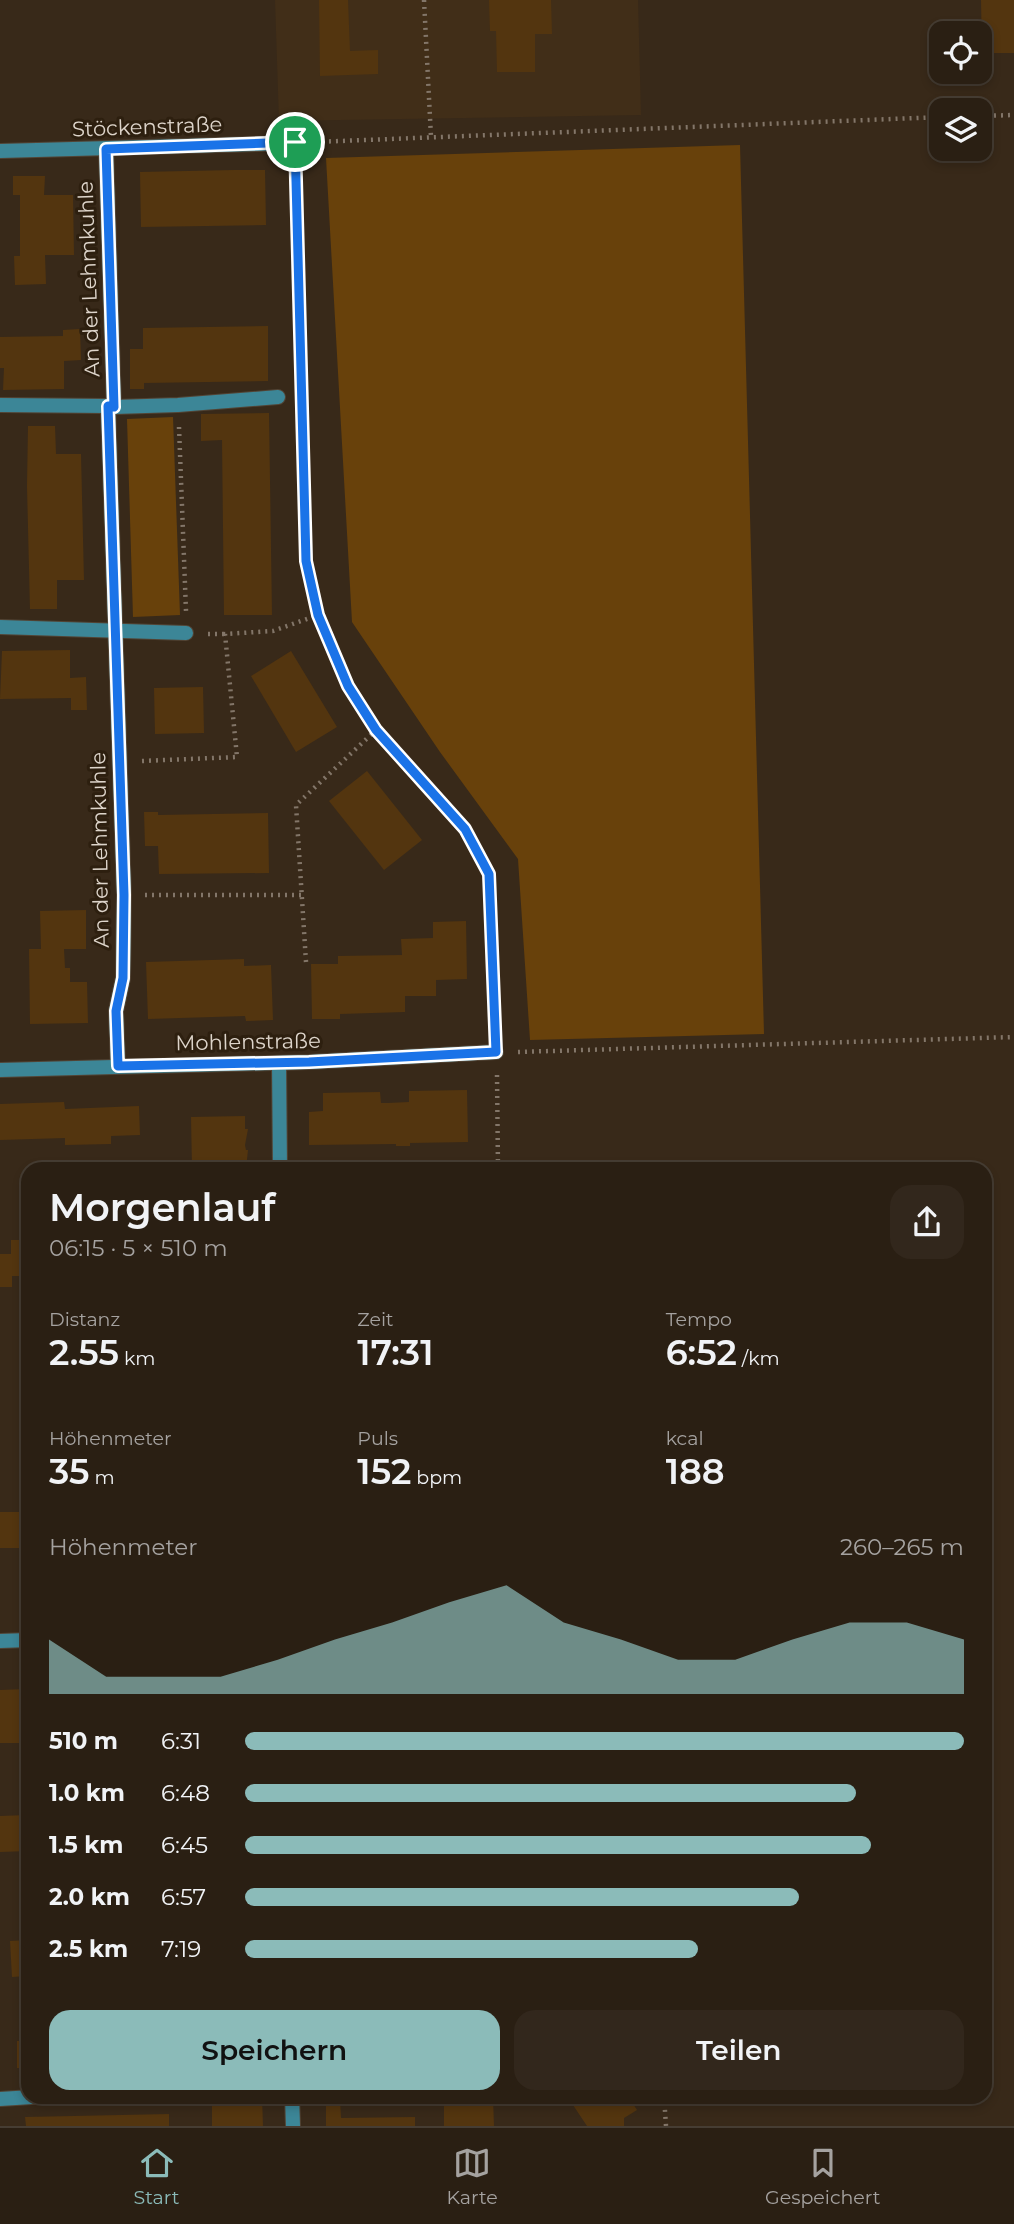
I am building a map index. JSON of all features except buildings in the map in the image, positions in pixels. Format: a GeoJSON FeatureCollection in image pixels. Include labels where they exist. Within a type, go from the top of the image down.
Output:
{"type":"FeatureCollection","features":[{"type":"Feature","properties":{"kind":"street","name":"Stöckenstraße"},"geometry":{"type":"LineString","coordinates":[[0,151],[295,142]]}},
{"type":"Feature","properties":{"kind":"street","name":"An der Lehmkuhle"},"geometry":{"type":"LineString","coordinates":[[106,149],[124,895],[123,978],[116,1011],[118,1066]]}},
{"type":"Feature","properties":{"kind":"street","name":"An der Lehmkuhle"},"geometry":{"type":"LineString","coordinates":[[0,405],[111,407],[278,397]]}},
{"type":"Feature","properties":{"kind":"street"},"geometry":{"type":"LineString","coordinates":[[0,627],[186,633]]}},
{"type":"Feature","properties":{"kind":"street","name":"Mohlenstraße"},"geometry":{"type":"LineString","coordinates":[[0,1070],[279,1063],[496,1052]]}},
{"type":"Feature","properties":{"kind":"street"},"geometry":{"type":"LineString","coordinates":[[279,1063],[280,1162]]}},
{"type":"Feature","properties":{"kind":"street"},"geometry":{"type":"LineString","coordinates":[[0,1641],[21,1640]]}},
{"type":"Feature","properties":{"kind":"street"},"geometry":{"type":"LineString","coordinates":[[0,2099],[21,2098]]}},
{"type":"Feature","properties":{"kind":"street"},"geometry":{"type":"LineString","coordinates":[[292,2104],[293,2126]]}},
{"type":"Feature","properties":{"kind":"path"},"geometry":{"type":"LineString","coordinates":[[424,0],[431,137]]}},
{"type":"Feature","properties":{"kind":"path"},"geometry":{"type":"LineString","coordinates":[[992,115],[1014,114]]}},
{"type":"Feature","properties":{"kind":"path"},"geometry":{"type":"LineString","coordinates":[[498,1162],[489,874],[465,829],[376,730],[348,686],[318,615],[306,561],[295,142],[929,118]]}},
{"type":"Feature","properties":{"kind":"path"},"geometry":{"type":"LineString","coordinates":[[178,405],[186,633],[273,631],[318,615]]}},
{"type":"Feature","properties":{"kind":"path"},"geometry":{"type":"LineString","coordinates":[[119,762],[237,757],[225,634]]}},
{"type":"Feature","properties":{"kind":"path"},"geometry":{"type":"LineString","coordinates":[[306,962],[296,805],[376,730]]}},
{"type":"Feature","properties":{"kind":"path"},"geometry":{"type":"LineString","coordinates":[[124,895],[301,895]]}},
{"type":"Feature","properties":{"kind":"path"},"geometry":{"type":"LineString","coordinates":[[496,1052],[1014,1037]]}},
{"type":"Feature","properties":{"kind":"path"},"geometry":{"type":"LineString","coordinates":[[665,2104],[666,2126]]}},
{"type":"Feature","properties":{"kind":"shaded area"},"geometry":{"type":"Polygon","coordinates":[[[275,0],[638,0],[641,115],[279,121],[275,0]]]}},
{"type":"Feature","properties":{"kind":"shaded area"},"geometry":{"type":"Polygon","coordinates":[[[740,145],[764,1034],[530,1040],[518,859],[440,752],[352,622],[326,158],[740,145]]]}},
{"type":"Feature","properties":{"kind":"shaded area"},"geometry":{"type":"Polygon","coordinates":[[[173,417],[180,615],[133,617],[127,419],[173,417]]]}},
{"type":"Feature","properties":{"kind":"route"},"geometry":{"type":"LineString","coordinates":[[295,142],[306,561],[318,615],[348,686],[376,730],[465,829],[489,874],[496,1052],[309,1062],[118,1066],[116,1011],[123,978],[124,895],[108,406],[114,407],[106,149],[295,142]]}}]}
